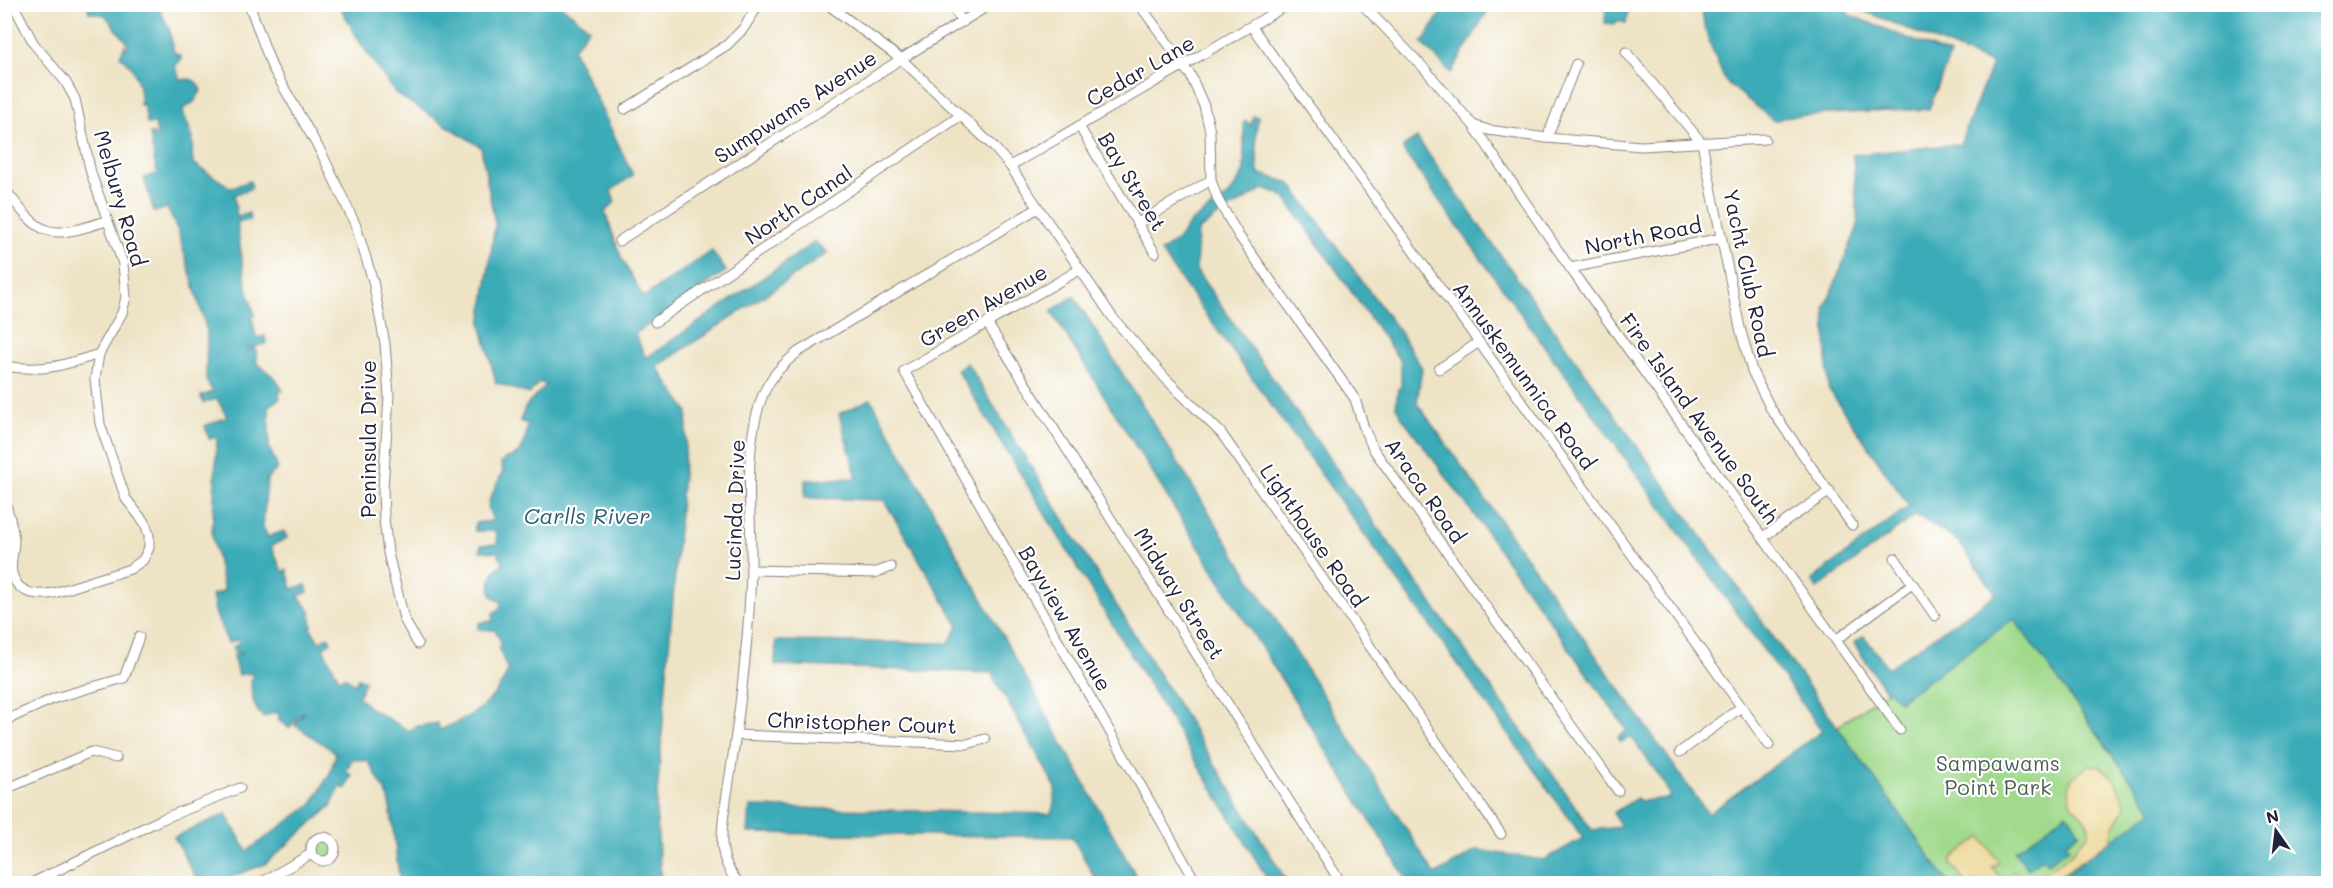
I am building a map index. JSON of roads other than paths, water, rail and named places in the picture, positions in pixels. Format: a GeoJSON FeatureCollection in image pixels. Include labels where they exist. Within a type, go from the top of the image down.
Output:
{"type":"FeatureCollection","features":[{"type":"Feature","properties":{"kind":"street","name":"Melbury Road"},"geometry":{"type":"LineString","coordinates":[[13,4],[34,44],[65,81],[75,99],[91,173],[123,264],[126,297],[122,313],[99,354]]}},
{"type":"Feature","properties":{"kind":"street","name":"Peninsula Drive"},"geometry":{"type":"LineString","coordinates":[[249,4],[272,68],[322,154],[356,226],[373,281],[385,344],[389,396],[383,488],[388,553],[404,619],[418,644]]}},
{"type":"Feature","properties":{"kind":"street"},"geometry":{"type":"LineString","coordinates":[[625,109],[727,45],[742,29],[759,4]]}},
{"type":"Feature","properties":{"kind":"street"},"geometry":{"type":"LineString","coordinates":[[827,4],[901,59],[993,146],[1010,166],[1079,270]]}},
{"type":"Feature","properties":{"kind":"street"},"geometry":{"type":"LineString","coordinates":[[950,4],[963,22]]}},
{"type":"Feature","properties":{"kind":"street","name":"Sumpwams Avenue"},"geometry":{"type":"LineString","coordinates":[[620,241],[901,59],[992,4]]}},
{"type":"Feature","properties":{"kind":"street","name":"Araca Road"},"geometry":{"type":"LineString","coordinates":[[1139,4],[1190,74],[1204,106],[1210,131],[1211,180],[1218,200],[1355,399],[1374,450],[1618,791]]}},
{"type":"Feature","properties":{"kind":"street","name":"Cedar Lane"},"geometry":{"type":"LineString","coordinates":[[1010,166],[1289,4]]}},
{"type":"Feature","properties":{"kind":"street","name":"Fire Island Avenue South"},"geometry":{"type":"LineString","coordinates":[[1362,4],[1423,67],[1473,124],[1570,268],[1900,730]]}},
{"type":"Feature","properties":{"kind":"street","name":"Annuskemunnica Road"},"geometry":{"type":"LineString","coordinates":[[1252,27],[1740,708],[1769,745]]}},
{"type":"Feature","properties":{"kind":"street"},"geometry":{"type":"LineString","coordinates":[[1626,52],[1702,143]]}},
{"type":"Feature","properties":{"kind":"street"},"geometry":{"type":"LineString","coordinates":[[1548,138],[1576,64]]}},
{"type":"Feature","properties":{"kind":"street","name":"North Canal"},"geometry":{"type":"LineString","coordinates":[[655,322],[960,116]]}},
{"type":"Feature","properties":{"kind":"street"},"geometry":{"type":"LineString","coordinates":[[1473,124],[1502,133],[1641,146],[1764,139]]}},
{"type":"Feature","properties":{"kind":"street","name":"Bay Street"},"geometry":{"type":"LineString","coordinates":[[1079,126],[1155,253]]}},
{"type":"Feature","properties":{"kind":"street","name":"Yacht Club Road"},"geometry":{"type":"LineString","coordinates":[[1702,143],[1740,328],[1752,371],[1771,409],[1852,525]]}},
{"type":"Feature","properties":{"kind":"street"},"geometry":{"type":"LineString","coordinates":[[1138,223],[1211,180]]}},
{"type":"Feature","properties":{"kind":"street"},"geometry":{"type":"LineString","coordinates":[[4,188],[19,210],[41,229],[58,232],[75,231],[106,221]]}},
{"type":"Feature","properties":{"kind":"street","name":"Lucinda Drive"},"geometry":{"type":"LineString","coordinates":[[740,884],[731,874],[720,839],[736,735],[751,570],[750,469],[753,434],[767,384],[778,368],[798,352],[1038,208]]}},
{"type":"Feature","properties":{"kind":"street","name":"North Road"},"geometry":{"type":"LineString","coordinates":[[1570,268],[1722,238]]}},
{"type":"Feature","properties":{"kind":"street","name":"Green Avenue"},"geometry":{"type":"LineString","coordinates":[[904,370],[1079,270]]}},
{"type":"Feature","properties":{"kind":"street","name":"Lighthouse Road"},"geometry":{"type":"LineString","coordinates":[[1079,270],[1113,318],[1141,351],[1221,433],[1501,834]]}},
{"type":"Feature","properties":{"kind":"street","name":"Midway Street"},"geometry":{"type":"LineString","coordinates":[[987,323],[1341,883]]}},
{"type":"Feature","properties":{"kind":"street"},"geometry":{"type":"LineString","coordinates":[[1439,369],[1479,342]]}},
{"type":"Feature","properties":{"kind":"street"},"geometry":{"type":"LineString","coordinates":[[4,366],[31,370],[51,368],[99,354],[95,379],[100,424],[126,499],[145,523],[149,536],[149,548],[143,560],[130,569],[54,593],[41,596],[30,594],[19,587],[12,574],[12,528],[4,498]]}},
{"type":"Feature","properties":{"kind":"street","name":"Bayview Avenue"},"geometry":{"type":"LineString","coordinates":[[904,370],[1197,884]]}},
{"type":"Feature","properties":{"kind":"street"},"geometry":{"type":"LineString","coordinates":[[1763,537],[1830,491]]}},
{"type":"Feature","properties":{"kind":"street"},"geometry":{"type":"LineString","coordinates":[[1895,558],[1935,616]]}},
{"type":"Feature","properties":{"kind":"street"},"geometry":{"type":"LineString","coordinates":[[751,570],[874,573],[891,567]]}},
{"type":"Feature","properties":{"kind":"street"},"geometry":{"type":"LineString","coordinates":[[1836,640],[1912,584]]}},
{"type":"Feature","properties":{"kind":"street"},"geometry":{"type":"LineString","coordinates":[[4,721],[55,698],[124,678],[139,637]]}},
{"type":"Feature","properties":{"kind":"street"},"geometry":{"type":"LineString","coordinates":[[1680,752],[1740,708]]}},
{"type":"Feature","properties":{"kind":"street","name":"Christopher Court"},"geometry":{"type":"LineString","coordinates":[[736,735],[967,744],[986,739]]}},
{"type":"Feature","properties":{"kind":"street"},"geometry":{"type":"LineString","coordinates":[[4,790],[91,752],[116,758]]}},
{"type":"Feature","properties":{"kind":"street"},"geometry":{"type":"LineString","coordinates":[[30,884],[160,820],[240,788]]}},
{"type":"Feature","properties":{"kind":"street"},"geometry":{"type":"LineString","coordinates":[[259,884],[311,854]]}},
{"type":"Feature","properties":{"kind":"water","name":"Carlls River"},"geometry":{"type":"Polygon","coordinates":[[[87,5],[157,5],[169,28],[174,53],[181,56],[181,60],[175,66],[180,80],[193,80],[201,91],[194,102],[183,109],[193,139],[193,163],[231,188],[250,181],[252,188],[234,195],[237,217],[249,213],[250,220],[237,223],[246,281],[255,315],[252,317],[256,338],[265,336],[266,344],[247,348],[247,350],[256,348],[257,360],[255,361],[276,379],[283,391],[279,392],[280,398],[269,406],[269,447],[278,468],[267,479],[263,527],[268,537],[284,531],[287,538],[271,546],[282,571],[287,570],[292,589],[306,585],[308,592],[298,596],[310,610],[312,626],[310,627],[319,642],[328,636],[331,642],[323,648],[339,679],[345,677],[355,684],[358,678],[365,681],[358,697],[371,709],[411,732],[414,727],[437,723],[440,730],[462,720],[489,701],[508,671],[499,649],[501,642],[495,630],[478,629],[479,623],[493,621],[493,613],[502,603],[491,595],[490,585],[492,576],[504,563],[497,552],[480,551],[481,545],[497,544],[496,531],[475,531],[475,523],[493,521],[488,508],[503,471],[501,463],[520,450],[528,424],[520,421],[526,406],[546,385],[540,382],[529,394],[496,383],[481,324],[495,224],[481,147],[395,93],[361,44],[339,5],[560,5],[589,28],[573,49],[633,175],[611,191],[615,202],[605,212],[621,257],[643,297],[712,251],[726,271],[635,334],[646,358],[815,242],[828,253],[657,367],[688,412],[656,809],[661,883],[400,883],[389,798],[368,761],[352,759],[346,772],[352,775],[345,789],[340,786],[331,806],[265,864],[215,883],[199,883],[174,837],[226,814],[247,851],[312,804],[330,773],[336,753],[295,725],[303,712],[289,728],[278,720],[280,716],[275,712],[263,717],[259,713],[252,697],[252,673],[238,675],[233,656],[242,654],[234,652],[233,647],[239,643],[238,639],[228,643],[216,615],[212,595],[224,591],[212,535],[217,437],[209,439],[205,426],[227,417],[217,399],[203,403],[201,396],[213,392],[206,380],[207,331],[178,231],[167,208],[154,212],[144,178],[159,173],[156,170],[150,134],[154,134],[156,140],[158,139],[155,124],[147,124],[144,105],[140,105],[140,91],[134,72],[120,56],[125,45],[127,49],[129,48],[126,41],[105,15],[89,12],[87,5]]]}},
{"type":"Feature","properties":{"kind":"water"},"geometry":{"type":"Polygon","coordinates":[[[1446,5],[1491,5],[1451,73],[1422,43],[1446,5]]]}},
{"type":"Feature","properties":{"kind":"water"},"geometry":{"type":"Polygon","coordinates":[[[1606,5],[1629,5],[1626,23],[1617,21],[1615,24],[1605,23],[1606,5]]]}},
{"type":"Feature","properties":{"kind":"water"},"geometry":{"type":"Polygon","coordinates":[[[1700,5],[1849,5],[1847,14],[1950,55],[1929,109],[1789,116],[1774,121],[1725,81],[1707,36],[1700,5]]]}},
{"type":"Feature","properties":{"kind":"water"},"geometry":{"type":"Polygon","coordinates":[[[1850,5],[2328,5],[2328,883],[2052,883],[2153,811],[2014,619],[1899,701],[1889,691],[1886,692],[1854,643],[1864,636],[1888,668],[1996,594],[1958,541],[1916,515],[1817,589],[1812,580],[1909,506],[1828,388],[1825,308],[1858,226],[1853,155],[1960,144],[1992,64],[1850,5]]]}},
{"type":"Feature","properties":{"kind":"water"},"geometry":{"type":"Polygon","coordinates":[[[1253,116],[1258,117],[1256,135],[1258,173],[1290,183],[1401,334],[1422,368],[1417,403],[1708,814],[1822,731],[1404,152],[1403,147],[1417,138],[1949,883],[1409,883],[1051,311],[1074,296],[1435,875],[1477,850],[1544,860],[1583,838],[1161,252],[1177,240],[1191,222],[1231,193],[1244,171],[1244,122],[1246,121],[1251,126],[1253,116]],[[1263,189],[1198,231],[1196,270],[1592,830],[1621,827],[1613,813],[1637,798],[1641,801],[1670,798],[1665,784],[1633,739],[1628,738],[1621,742],[1618,737],[1625,733],[1626,729],[1402,417],[1396,407],[1398,389],[1401,387],[1401,362],[1286,199],[1278,193],[1263,189]]]}},
{"type":"Feature","properties":{"kind":"water"},"geometry":{"type":"Polygon","coordinates":[[[967,363],[1288,883],[1270,883],[957,370],[967,363]]]}},
{"type":"Feature","properties":{"kind":"water"},"geometry":{"type":"Polygon","coordinates":[[[871,399],[1140,883],[1098,883],[1072,837],[748,833],[750,807],[1052,814],[1056,788],[991,673],[775,665],[776,641],[949,643],[958,625],[884,500],[805,498],[805,480],[857,478],[839,414],[871,399]]]}},
{"type":"Feature","properties":{"kind":"water"},"geometry":{"type":"Polygon","coordinates":[[[2067,813],[2080,832],[2066,843],[2069,848],[2048,863],[2044,858],[2028,869],[2015,851],[2067,813]]]}},
{"type":"Feature","properties":{"kind":"park label","name":"Sampawams Point Park"},"geometry":{"type":"Point","coordinates":[1998,774]}}]}
